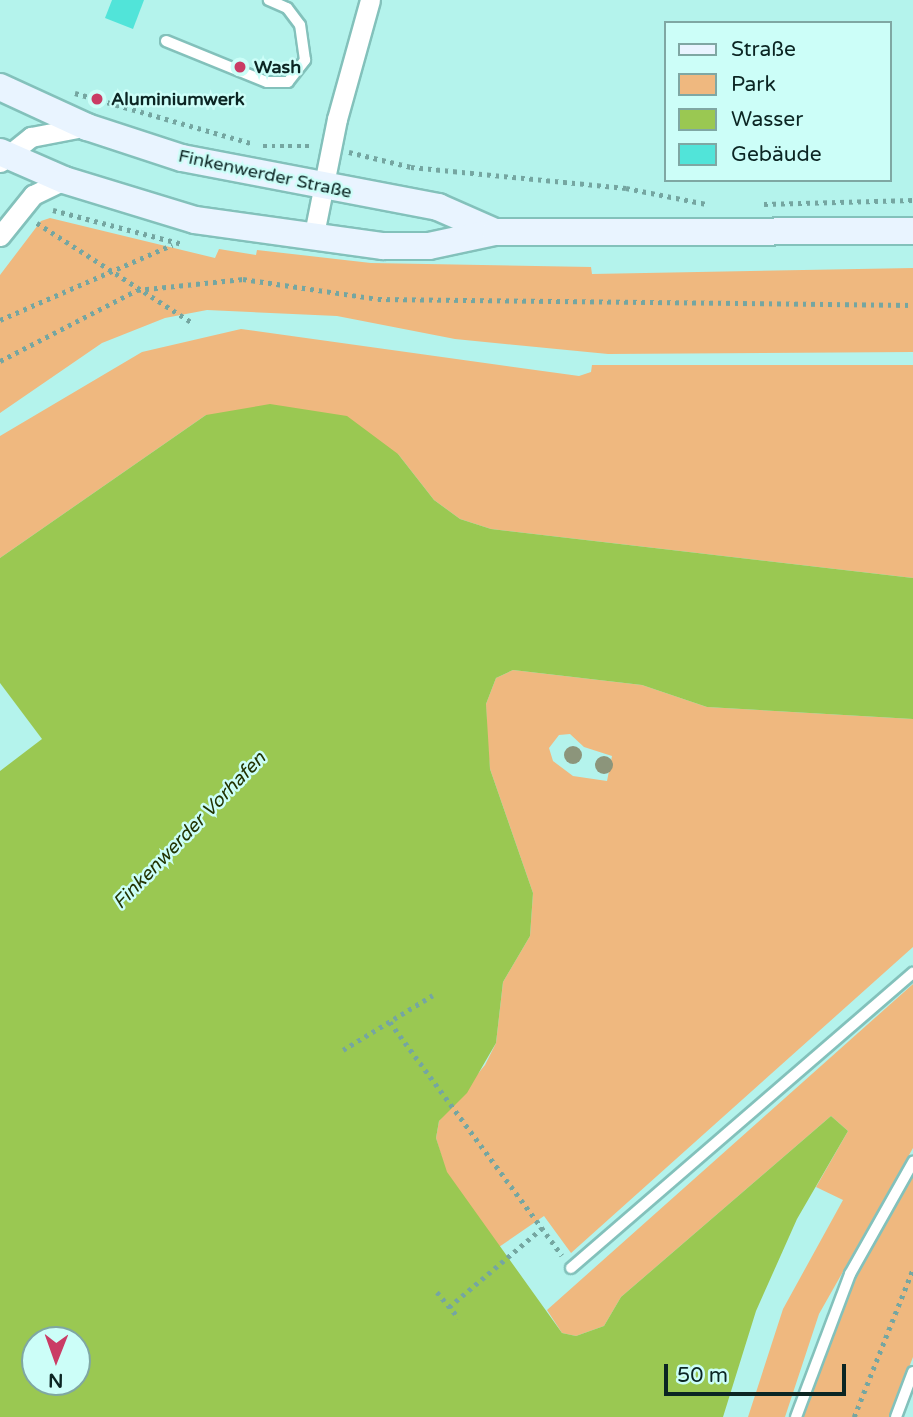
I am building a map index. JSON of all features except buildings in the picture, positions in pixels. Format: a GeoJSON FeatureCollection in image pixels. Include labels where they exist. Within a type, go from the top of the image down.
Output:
{"type":"FeatureCollection","features":[{"type":"Feature","properties":{"kind":"main road","name":"Finkenwerder Straße"},"geometry":{"type":"LineString","coordinates":[[0,87],[87,127],[219,168],[438,207],[495,232]]}},
{"type":"Feature","properties":{"kind":"main road","name":"Finkenwerder Straße"},"geometry":{"type":"LineString","coordinates":[[2,156],[64,180],[195,220],[313,239],[429,246],[495,232],[913,231]]}},
{"type":"Feature","properties":{"kind":"street"},"geometry":{"type":"LineString","coordinates":[[313,239],[330,150],[370,0]]}},
{"type":"Feature","properties":{"kind":"street"},"geometry":{"type":"LineString","coordinates":[[2,156],[47,131],[87,127]]}},
{"type":"Feature","properties":{"kind":"street"},"geometry":{"type":"LineString","coordinates":[[0,236],[33,195],[64,180]]}},
{"type":"Feature","properties":{"kind":"lane"},"geometry":{"type":"LineString","coordinates":[[166,41],[267,82],[288,82],[306,60],[300,25],[287,8],[269,0]]}},
{"type":"Feature","properties":{"kind":"lane"},"geometry":{"type":"LineString","coordinates":[[571,1268],[913,973]]}},
{"type":"Feature","properties":{"kind":"lane"},"geometry":{"type":"LineString","coordinates":[[796,1417],[850,1274],[913,1162]]}},
{"type":"Feature","properties":{"kind":"lane"},"geometry":{"type":"LineString","coordinates":[[896,1417],[913,1371]]}},
{"type":"Feature","properties":{"kind":"path"},"geometry":{"type":"LineString","coordinates":[[60,91],[93,94],[256,145],[278,147],[293,142],[330,150],[375,155],[411,167],[626,188],[718,205]]}},
{"type":"Feature","properties":{"kind":"path"},"geometry":{"type":"LineString","coordinates":[[760,204],[913,200]]}},
{"type":"Feature","properties":{"kind":"path"},"geometry":{"type":"LineString","coordinates":[[26,230],[33,220],[50,210],[62,211],[174,244],[198,244]]}},
{"type":"Feature","properties":{"kind":"path"},"geometry":{"type":"LineString","coordinates":[[33,220],[108,272],[191,322]]}},
{"type":"Feature","properties":{"kind":"path"},"geometry":{"type":"LineString","coordinates":[[0,320],[174,244]]}},
{"type":"Feature","properties":{"kind":"path"},"geometry":{"type":"LineString","coordinates":[[0,361],[137,290],[243,279],[378,299],[913,305]]}},
{"type":"Feature","properties":{"kind":"path"},"geometry":{"type":"LineString","coordinates":[[343,1050],[433,995]]}},
{"type":"Feature","properties":{"kind":"path"},"geometry":{"type":"LineString","coordinates":[[390,1022],[571,1268]]}},
{"type":"Feature","properties":{"kind":"path"},"geometry":{"type":"LineString","coordinates":[[449,1307],[542,1228]]}},
{"type":"Feature","properties":{"kind":"path"},"geometry":{"type":"LineString","coordinates":[[854,1417],[913,1269]]}},
{"type":"Feature","properties":{"kind":"path"},"geometry":{"type":"LineString","coordinates":[[437,1292],[459,1318]]}},
{"type":"Feature","properties":{"kind":"green space"},"geometry":{"type":"Polygon","coordinates":[[[50,218],[215,258],[219,249],[256,255],[257,250],[371,263],[591,267],[592,274],[913,268],[913,352],[608,354],[455,339],[337,316],[207,310],[165,318],[102,343],[0,413],[0,275],[41,221],[50,218]]]}},
{"type":"Feature","properties":{"kind":"green space"},"geometry":{"type":"Polygon","coordinates":[[[241,329],[579,376],[591,372],[592,365],[913,365],[913,578],[491,529],[460,519],[434,500],[398,454],[206,415],[0,558],[0,436],[142,352],[241,329]]]}},
{"type":"Feature","properties":{"kind":"green space"},"geometry":{"type":"Polygon","coordinates":[[[513,670],[642,685],[707,707],[913,719],[913,947],[571,1253],[544,1216],[499,1247],[446,1172],[436,1138],[439,1121],[485,1065],[496,1043],[503,982],[530,936],[533,893],[490,769],[486,704],[496,678],[513,670]],[[570,734],[559,735],[549,748],[553,761],[573,776],[607,781],[612,756],[584,747],[570,734]]]}},
{"type":"Feature","properties":{"kind":"green space"},"geometry":{"type":"Polygon","coordinates":[[[913,984],[913,1148],[819,1314],[785,1417],[748,1417],[783,1309],[843,1200],[816,1187],[848,1131],[831,1116],[621,1297],[604,1326],[576,1336],[562,1333],[547,1310],[913,984]]]}},
{"type":"Feature","properties":{"kind":"green space"},"geometry":{"type":"Polygon","coordinates":[[[913,1168],[913,1357],[890,1417],[798,1417],[855,1271],[913,1168]]]}},
{"type":"Feature","properties":{"kind":"water","name":"Finkenwerder Vorhafen"},"geometry":{"type":"Polygon","coordinates":[[[270,404],[347,416],[398,454],[434,500],[460,519],[491,529],[913,578],[913,719],[707,707],[642,685],[513,670],[496,678],[486,704],[490,769],[533,893],[530,936],[503,982],[496,1043],[467,1093],[439,1121],[436,1138],[447,1172],[562,1333],[576,1336],[604,1326],[621,1297],[831,1116],[848,1131],[797,1219],[756,1311],[723,1417],[0,1417],[0,771],[42,739],[0,683],[0,558],[206,415],[270,404]]]}},
{"type":"Feature","properties":{"kind":"place","name":"Wash"},"geometry":{"type":"Point","coordinates":[240,67]}},
{"type":"Feature","properties":{"kind":"place","name":"Aluminiumwerk"},"geometry":{"type":"Point","coordinates":[97,99]}}]}
